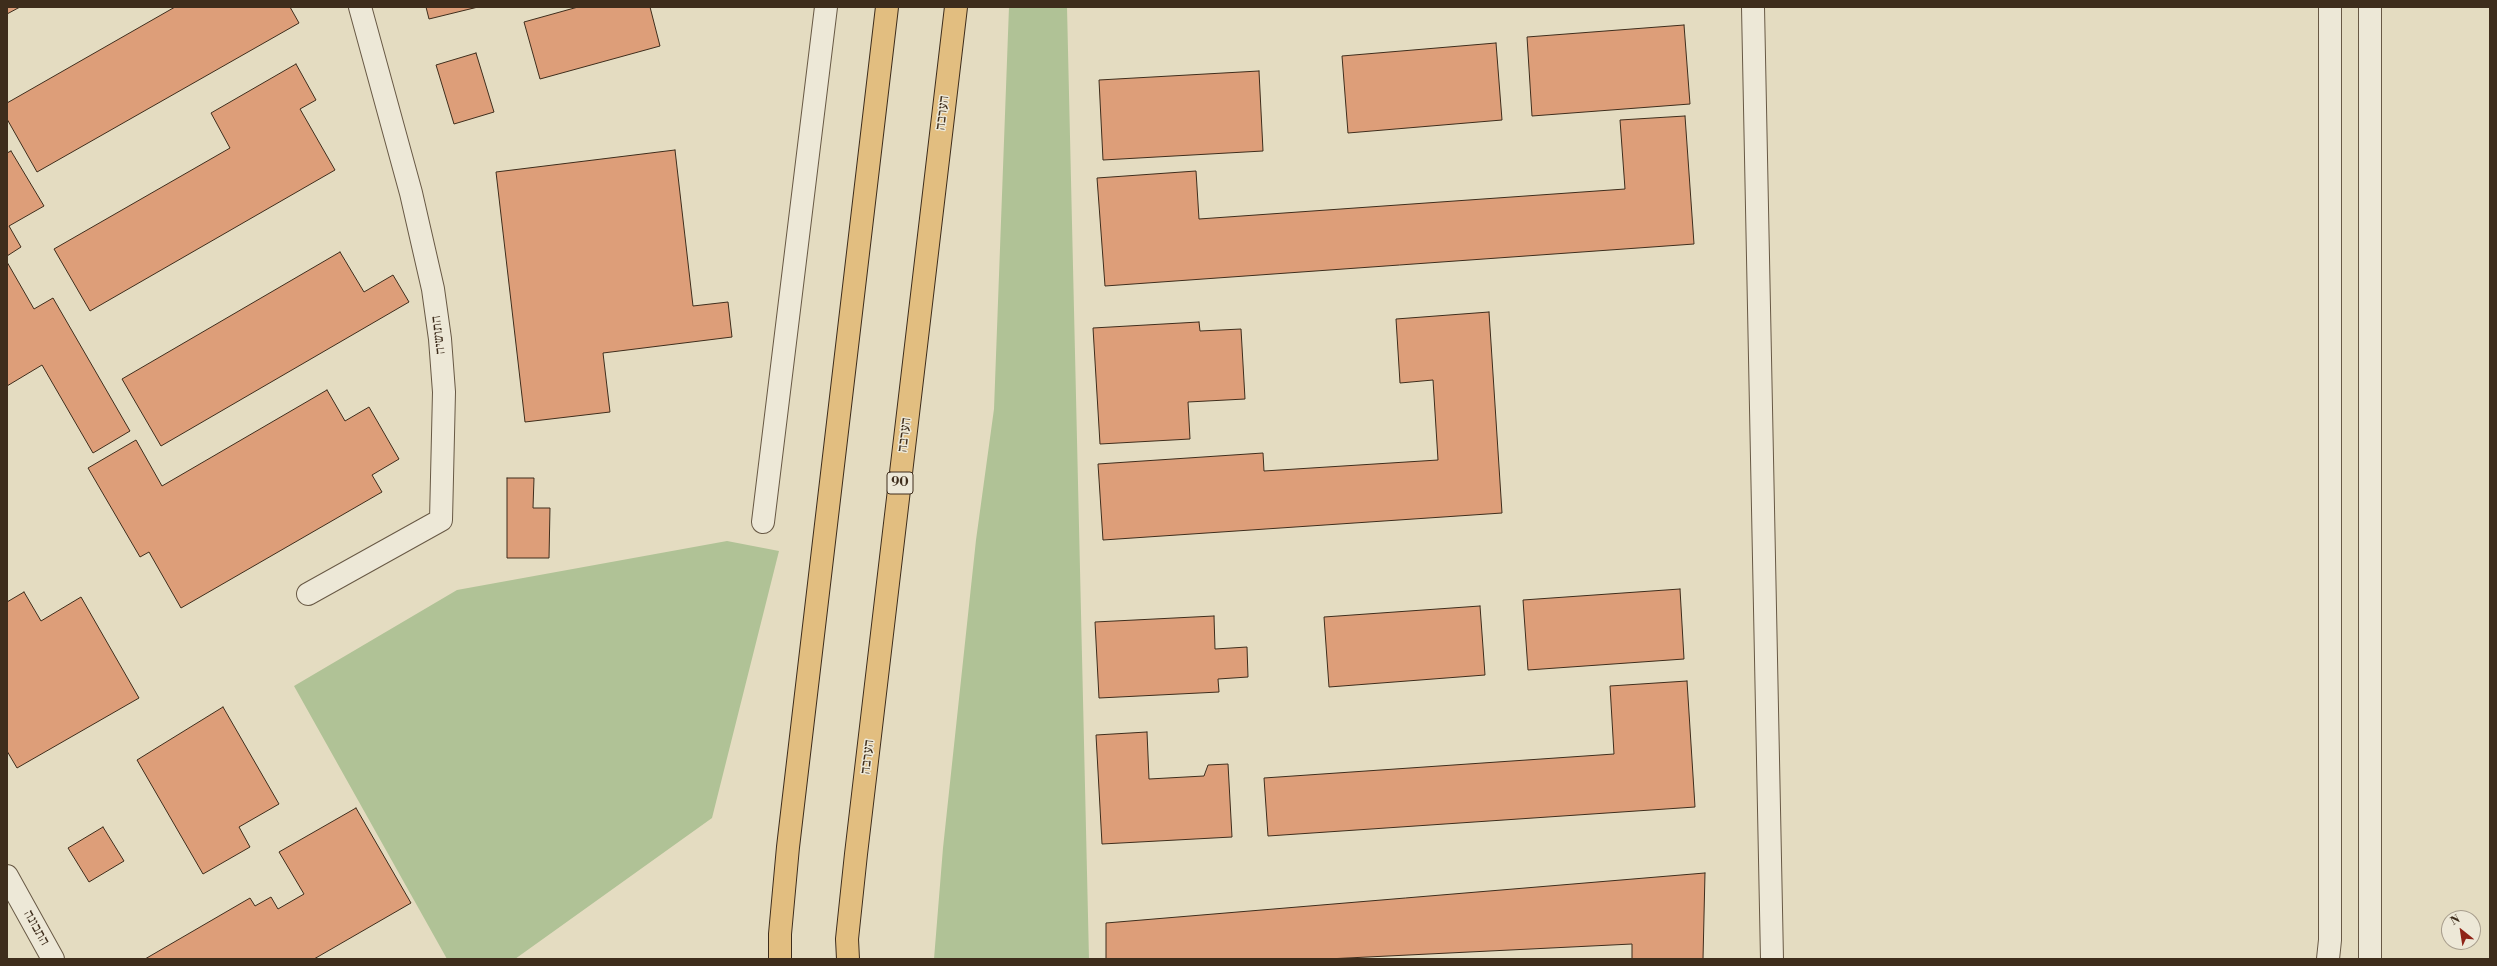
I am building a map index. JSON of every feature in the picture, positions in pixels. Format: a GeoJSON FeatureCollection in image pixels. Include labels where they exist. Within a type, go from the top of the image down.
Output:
{"type":"FeatureCollection","features":[{"type":"Feature","properties":{"kind":"highway"},"geometry":{"type":"LineString","coordinates":[[780,959],[780,934],[788,847],[887,7]]}},
{"type":"Feature","properties":{"kind":"highway","name":"הערבה"},"geometry":{"type":"LineString","coordinates":[[848,959],[847,939],[856,854],[956,7]]}},
{"type":"Feature","properties":{"kind":"street","name":"התושיה"},"geometry":{"type":"LineString","coordinates":[[308,594],[441,520],[444,392],[440,338],[433,289],[412,193],[360,7]]}},
{"type":"Feature","properties":{"kind":"street"},"geometry":{"type":"LineString","coordinates":[[762,522],[826,7]]}},
{"type":"Feature","properties":{"kind":"street"},"geometry":{"type":"LineString","coordinates":[[1754,7],[1772,959]]}},
{"type":"Feature","properties":{"kind":"street"},"geometry":{"type":"LineString","coordinates":[[2328,959],[2330,940],[2330,7]]}},
{"type":"Feature","properties":{"kind":"street"},"geometry":{"type":"LineString","coordinates":[[2370,7],[2370,959]]}},
{"type":"Feature","properties":{"kind":"street","name":"התבונה"},"geometry":{"type":"LineString","coordinates":[[7,876],[53,959]]}},
{"type":"Feature","properties":{"kind":"green space"},"geometry":{"type":"Polygon","coordinates":[[[1009,7],[1067,7],[1089,959],[934,959],[943,848],[976,540],[994,409],[1009,7]]]}},
{"type":"Feature","properties":{"kind":"green space"},"geometry":{"type":"Polygon","coordinates":[[[727,541],[779,551],[712,818],[515,959],[447,959],[294,686],[457,590],[727,541]]]}},
{"type":"Feature","properties":{"kind":"building"},"geometry":{"type":"Polygon","coordinates":[[[7,7],[20,7],[7,14],[7,7]]]}},
{"type":"Feature","properties":{"kind":"building"},"geometry":{"type":"Polygon","coordinates":[[[175,7],[290,7],[299,23],[37,172],[7,119],[7,103],[175,7]]]}},
{"type":"Feature","properties":{"kind":"building"},"geometry":{"type":"Polygon","coordinates":[[[426,7],[478,7],[429,19],[426,7]]]}},
{"type":"Feature","properties":{"kind":"building"},"geometry":{"type":"Polygon","coordinates":[[[578,7],[650,7],[660,46],[540,79],[524,22],[578,7]]]}},
{"type":"Feature","properties":{"kind":"building"},"geometry":{"type":"Polygon","coordinates":[[[1684,25],[1690,104],[1532,116],[1527,37],[1684,25]]]}},
{"type":"Feature","properties":{"kind":"building"},"geometry":{"type":"Polygon","coordinates":[[[1496,43],[1502,120],[1348,133],[1342,56],[1496,43]]]}},
{"type":"Feature","properties":{"kind":"building"},"geometry":{"type":"Polygon","coordinates":[[[476,53],[494,112],[454,124],[436,65],[476,53]]]}},
{"type":"Feature","properties":{"kind":"building"},"geometry":{"type":"Polygon","coordinates":[[[296,64],[316,100],[300,109],[335,170],[90,311],[54,249],[230,148],[211,113],[296,64]]]}},
{"type":"Feature","properties":{"kind":"building"},"geometry":{"type":"Polygon","coordinates":[[[1259,71],[1263,151],[1103,160],[1099,80],[1259,71]]]}},
{"type":"Feature","properties":{"kind":"building"},"geometry":{"type":"Polygon","coordinates":[[[1685,116],[1694,244],[1105,286],[1097,178],[1196,171],[1199,219],[1625,189],[1620,120],[1685,116]]]}},
{"type":"Feature","properties":{"kind":"building"},"geometry":{"type":"Polygon","coordinates":[[[675,150],[693,306],[728,302],[732,337],[603,353],[610,412],[525,422],[496,172],[675,150]]]}},
{"type":"Feature","properties":{"kind":"building"},"geometry":{"type":"Polygon","coordinates":[[[11,151],[44,206],[9,226],[21,247],[7,256],[7,153],[11,151]]]}},
{"type":"Feature","properties":{"kind":"building"},"geometry":{"type":"Polygon","coordinates":[[[340,252],[364,292],[393,275],[409,302],[161,446],[122,379],[340,252]]]}},
{"type":"Feature","properties":{"kind":"building"},"geometry":{"type":"Polygon","coordinates":[[[7,262],[34,309],[53,298],[130,431],[93,453],[42,365],[7,386],[7,262]]]}},
{"type":"Feature","properties":{"kind":"building"},"geometry":{"type":"Polygon","coordinates":[[[1489,312],[1502,513],[1103,540],[1098,464],[1263,453],[1264,471],[1438,460],[1433,380],[1400,383],[1396,319],[1489,312]]]}},
{"type":"Feature","properties":{"kind":"building"},"geometry":{"type":"Polygon","coordinates":[[[1199,322],[1200,331],[1241,329],[1245,399],[1188,402],[1190,439],[1100,444],[1093,328],[1199,322]]]}},
{"type":"Feature","properties":{"kind":"building"},"geometry":{"type":"Polygon","coordinates":[[[327,390],[345,421],[369,407],[399,459],[372,475],[382,492],[181,608],[149,552],[140,557],[88,468],[136,440],[162,486],[327,390]]]}},
{"type":"Feature","properties":{"kind":"building"},"geometry":{"type":"Polygon","coordinates":[[[507,478],[534,478],[533,508],[550,508],[549,558],[507,558],[507,478]]]}},
{"type":"Feature","properties":{"kind":"building"},"geometry":{"type":"Polygon","coordinates":[[[1680,589],[1684,659],[1528,670],[1523,600],[1680,589]]]}},
{"type":"Feature","properties":{"kind":"building"},"geometry":{"type":"Polygon","coordinates":[[[24,592],[41,621],[81,597],[139,698],[17,768],[7,751],[7,602],[24,592]]]}},
{"type":"Feature","properties":{"kind":"building"},"geometry":{"type":"Polygon","coordinates":[[[1480,606],[1485,675],[1329,687],[1324,617],[1480,606]]]}},
{"type":"Feature","properties":{"kind":"building"},"geometry":{"type":"Polygon","coordinates":[[[1214,616],[1215,649],[1247,647],[1248,677],[1218,679],[1219,692],[1099,698],[1095,622],[1214,616]]]}},
{"type":"Feature","properties":{"kind":"building"},"geometry":{"type":"Polygon","coordinates":[[[1687,681],[1695,807],[1268,836],[1264,778],[1614,754],[1610,686],[1687,681]]]}},
{"type":"Feature","properties":{"kind":"building"},"geometry":{"type":"Polygon","coordinates":[[[223,707],[279,804],[239,827],[250,847],[203,874],[137,760],[223,707]]]}},
{"type":"Feature","properties":{"kind":"building"},"geometry":{"type":"Polygon","coordinates":[[[1147,732],[1149,779],[1204,776],[1208,765],[1228,764],[1232,837],[1102,844],[1096,735],[1147,732]]]}},
{"type":"Feature","properties":{"kind":"building"},"geometry":{"type":"Polygon","coordinates":[[[356,808],[411,903],[314,959],[145,959],[250,898],[255,906],[271,897],[278,909],[304,894],[279,852],[356,808]]]}},
{"type":"Feature","properties":{"kind":"building"},"geometry":{"type":"Polygon","coordinates":[[[103,827],[124,861],[89,882],[68,848],[103,827]]]}},
{"type":"Feature","properties":{"kind":"building"},"geometry":{"type":"Polygon","coordinates":[[[1705,873],[1703,959],[1632,959],[1632,944],[1327,959],[1106,959],[1106,923],[1705,873]]]}}]}
